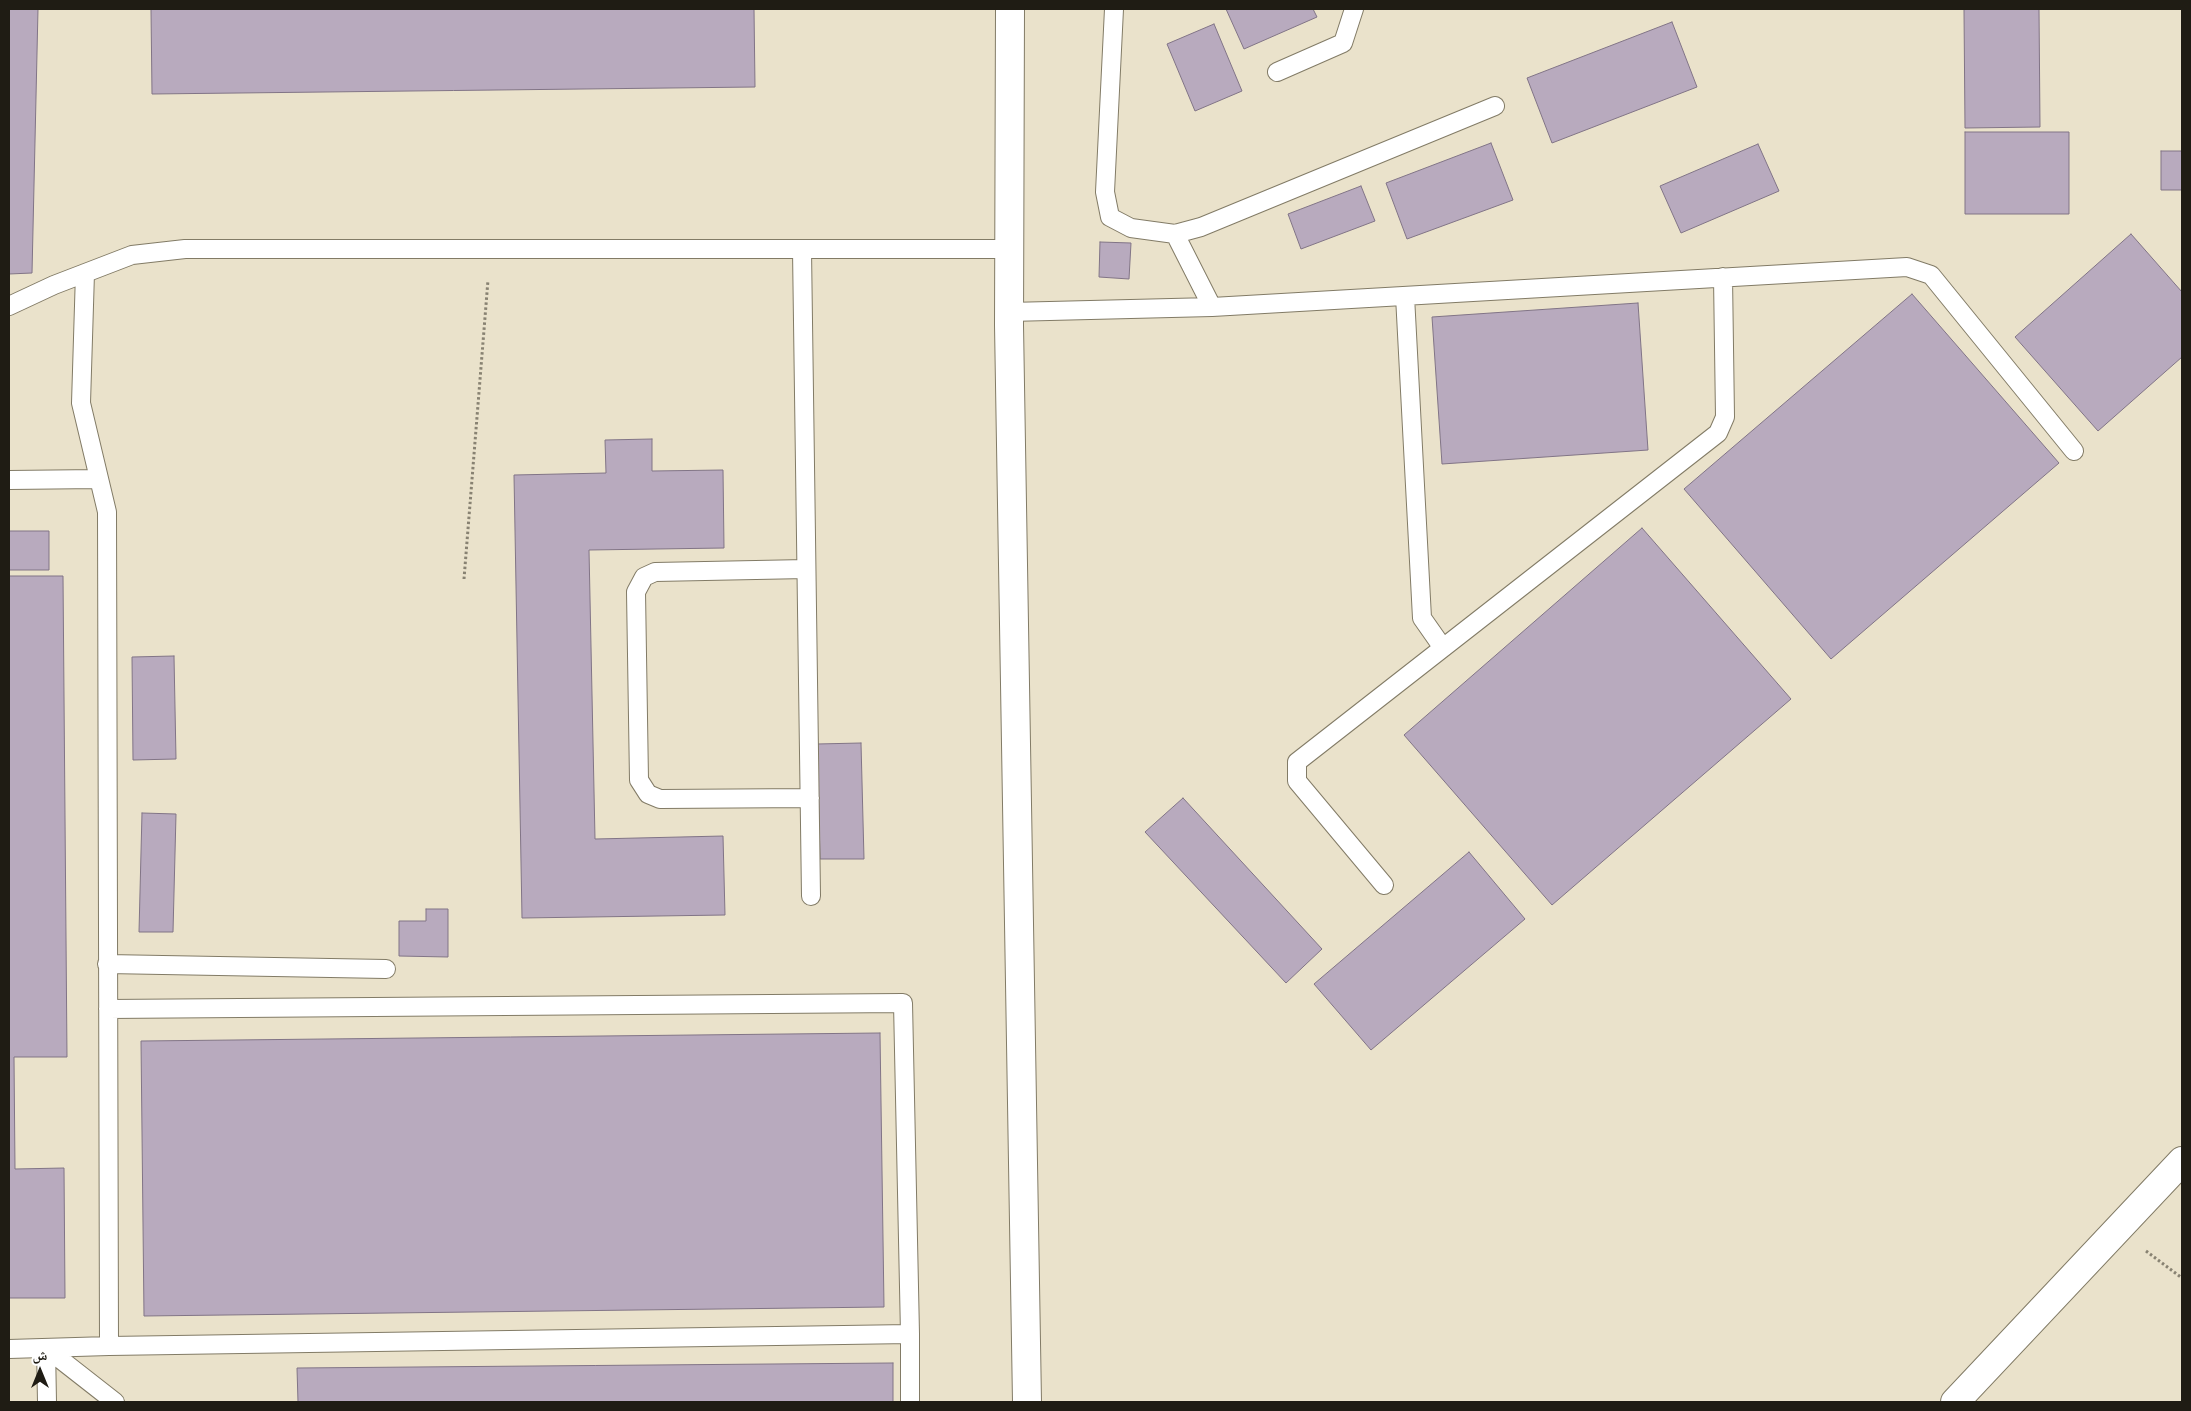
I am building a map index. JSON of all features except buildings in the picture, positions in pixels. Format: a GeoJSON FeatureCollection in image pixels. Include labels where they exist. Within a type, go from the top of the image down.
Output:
{"type":"FeatureCollection","features":[{"type":"Feature","properties":{"kind":"street"},"geometry":{"type":"LineString","coordinates":[[1010,9],[1009,312],[1028,1402]]}},
{"type":"Feature","properties":{"kind":"street"},"geometry":{"type":"LineString","coordinates":[[1955,1402],[2182,1161]]}},
{"type":"Feature","properties":{"kind":"lane"},"geometry":{"type":"LineString","coordinates":[[1114,9],[1105,192],[1110,217],[1131,228],[1174,234],[1202,227],[1495,106]]}},
{"type":"Feature","properties":{"kind":"lane"},"geometry":{"type":"LineString","coordinates":[[1277,72],[1343,43],[1354,9]]}},
{"type":"Feature","properties":{"kind":"lane"},"geometry":{"type":"LineString","coordinates":[[1174,234],[1212,307]]}},
{"type":"Feature","properties":{"kind":"lane"},"geometry":{"type":"LineString","coordinates":[[9,306],[132,255],[185,249],[1009,249]]}},
{"type":"Feature","properties":{"kind":"lane"},"geometry":{"type":"LineString","coordinates":[[802,250],[811,896]]}},
{"type":"Feature","properties":{"kind":"lane"},"geometry":{"type":"LineString","coordinates":[[1009,312],[1212,307],[1907,267],[1931,274],[2074,452]]}},
{"type":"Feature","properties":{"kind":"lane"},"geometry":{"type":"LineString","coordinates":[[85,273],[81,403],[107,512],[109,1346]]}},
{"type":"Feature","properties":{"kind":"lane"},"geometry":{"type":"LineString","coordinates":[[1384,885],[1297,781],[1297,762],[1718,433],[1725,417],[1722,277]]}},
{"type":"Feature","properties":{"kind":"lane"},"geometry":{"type":"LineString","coordinates":[[1405,296],[1422,618],[1443,648]]}},
{"type":"Feature","properties":{"kind":"lane"},"geometry":{"type":"LineString","coordinates":[[9,480],[98,479]]}},
{"type":"Feature","properties":{"kind":"lane"},"geometry":{"type":"LineString","coordinates":[[806,569],[655,572],[644,577],[636,592],[639,780],[648,794],[660,799],[810,798]]}},
{"type":"Feature","properties":{"kind":"lane"},"geometry":{"type":"LineString","coordinates":[[107,964],[386,969]]}},
{"type":"Feature","properties":{"kind":"lane"},"geometry":{"type":"LineString","coordinates":[[108,1009],[903,1004],[910,1402]]}},
{"type":"Feature","properties":{"kind":"lane"},"geometry":{"type":"LineString","coordinates":[[9,1349],[910,1334]]}},
{"type":"Feature","properties":{"kind":"lane"},"geometry":{"type":"LineString","coordinates":[[46,1348],[47,1402]]}},
{"type":"Feature","properties":{"kind":"lane"},"geometry":{"type":"LineString","coordinates":[[46,1348],[115,1402]]}},
{"type":"Feature","properties":{"kind":"path"},"geometry":{"type":"LineString","coordinates":[[464,578],[491,249]]}},
{"type":"Feature","properties":{"kind":"path"},"geometry":{"type":"LineString","coordinates":[[2117,1230],[2182,1278]]}}]}
